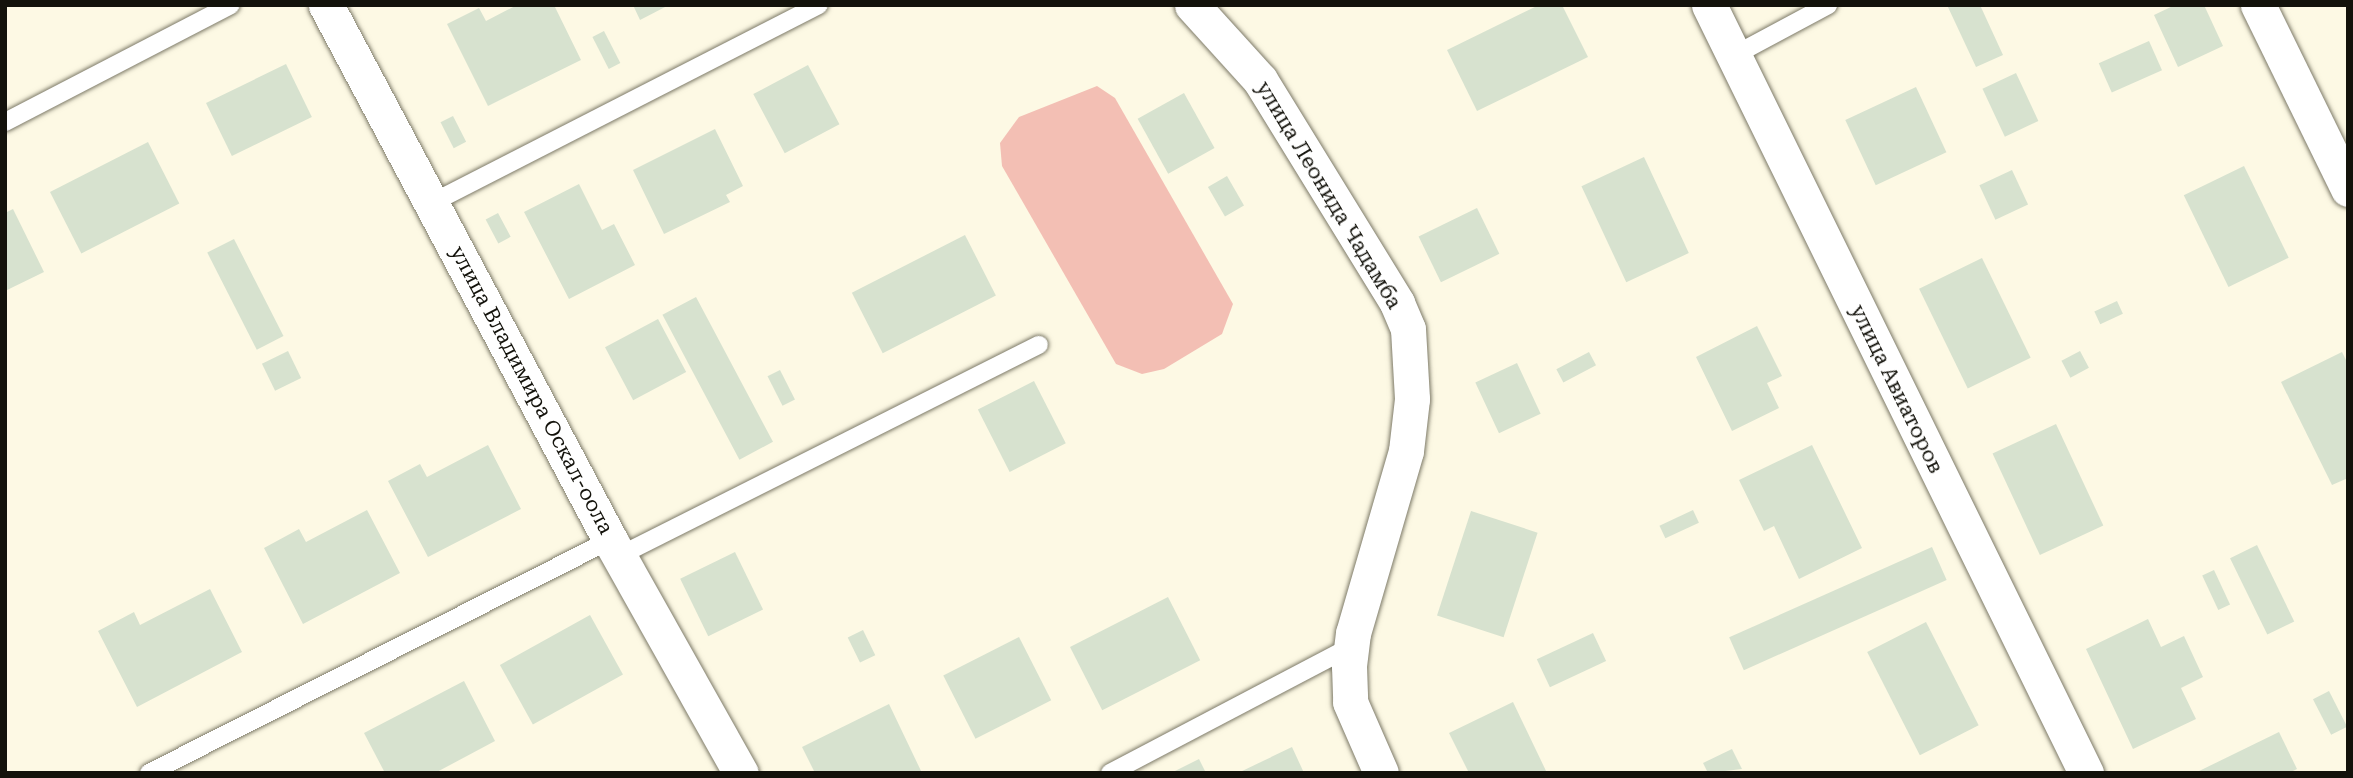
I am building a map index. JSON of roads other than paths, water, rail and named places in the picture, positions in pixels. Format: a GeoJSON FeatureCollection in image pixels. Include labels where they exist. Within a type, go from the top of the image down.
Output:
{"type":"FeatureCollection","features":[{"type":"Feature","properties":{"kind":"street","name":"улица Владимира Оскал-оола"},"geometry":{"type":"LineString","coordinates":[[326,5],[434,202],[614,548],[741,773]]}},
{"type":"Feature","properties":{"kind":"street","name":"улица Леонида Чадамба"},"geometry":{"type":"LineString","coordinates":[[1192,5],[1260,80],[1398,303],[1408,329],[1412,399],[1406,451],[1352,646],[1350,702],[1381,773]]}},
{"type":"Feature","properties":{"kind":"street","name":"улица Авиаторов"},"geometry":{"type":"LineString","coordinates":[[1709,5],[2086,773]]}},
{"type":"Feature","properties":{"kind":"street"},"geometry":{"type":"LineString","coordinates":[[2258,5],[2348,189]]}},
{"type":"Feature","properties":{"kind":"lane"},"geometry":{"type":"LineString","coordinates":[[5,122],[230,5]]}},
{"type":"Feature","properties":{"kind":"lane"},"geometry":{"type":"LineString","coordinates":[[434,202],[819,5]]}},
{"type":"Feature","properties":{"kind":"lane"},"geometry":{"type":"LineString","coordinates":[[1733,56],[1828,5]]}},
{"type":"Feature","properties":{"kind":"lane"},"geometry":{"type":"LineString","coordinates":[[149,773],[1039,345]]}},
{"type":"Feature","properties":{"kind":"lane"},"geometry":{"type":"LineString","coordinates":[[1111,773],[1352,646]]}}]}
